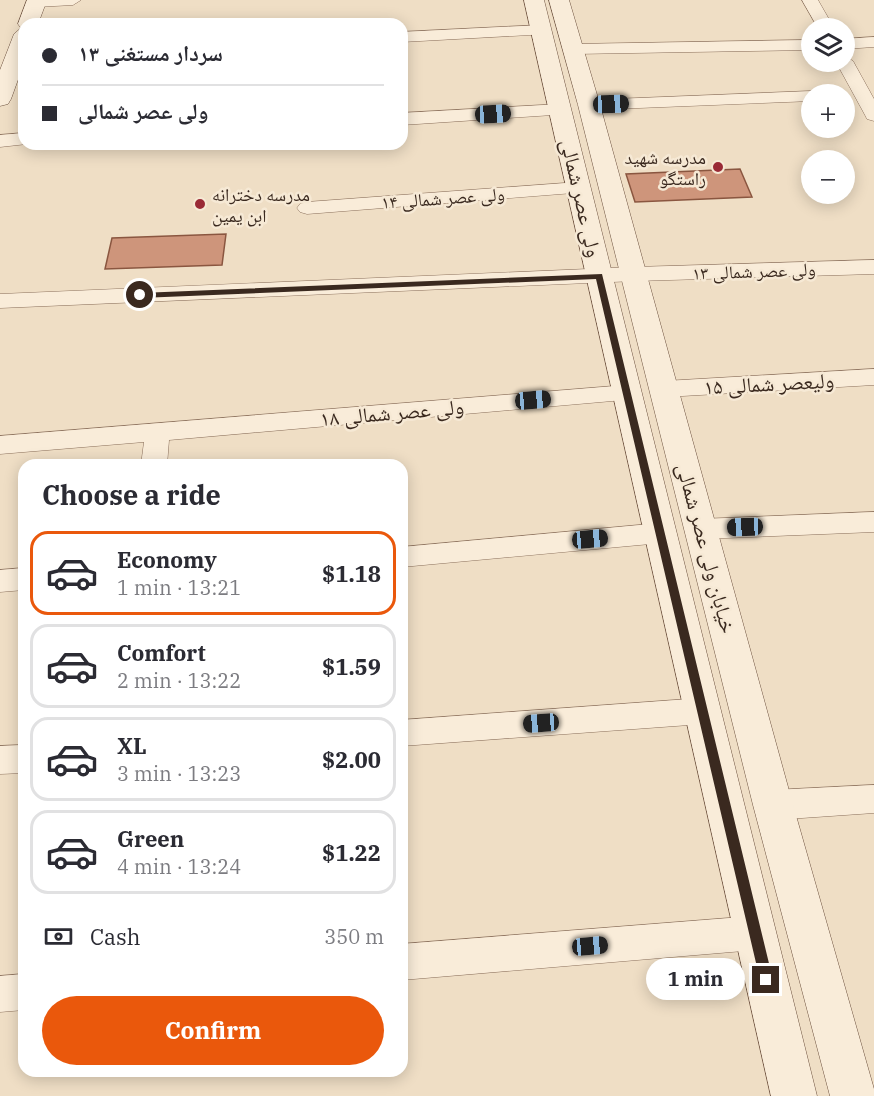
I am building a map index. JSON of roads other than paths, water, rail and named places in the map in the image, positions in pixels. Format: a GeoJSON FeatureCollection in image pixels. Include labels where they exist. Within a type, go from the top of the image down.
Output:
{"type":"FeatureCollection","features":[{"type":"Feature","properties":{"kind":"street"},"geometry":{"type":"LineString","coordinates":[[30,18],[36,1],[73,0]]}},
{"type":"Feature","properties":{"kind":"street","name":"خیابان ولی عصر شمالی"},"geometry":{"type":"LineString","coordinates":[[559,0],[574,49],[575,107],[634,274],[773,805],[853,1096]]}},
{"type":"Feature","properties":{"kind":"street"},"geometry":{"type":"LineString","coordinates":[[810,0],[820,18]]}},
{"type":"Feature","properties":{"kind":"street"},"geometry":{"type":"LineString","coordinates":[[408,36],[538,15]]}},
{"type":"Feature","properties":{"kind":"street","name":"ولی عصر شمالی"},"geometry":{"type":"LineString","coordinates":[[538,15],[575,107],[579,188],[794,1096]]}},
{"type":"Feature","properties":{"kind":"street"},"geometry":{"type":"LineString","coordinates":[[855,43],[874,42]]}},
{"type":"Feature","properties":{"kind":"street"},"geometry":{"type":"LineString","coordinates":[[574,49],[801,45]]}},
{"type":"Feature","properties":{"kind":"street"},"geometry":{"type":"LineString","coordinates":[[0,99],[18,50]]}},
{"type":"Feature","properties":{"kind":"street"},"geometry":{"type":"LineString","coordinates":[[850,72],[874,115]]}},
{"type":"Feature","properties":{"kind":"street"},"geometry":{"type":"LineString","coordinates":[[855,94],[863,94]]}},
{"type":"Feature","properties":{"kind":"street"},"geometry":{"type":"LineString","coordinates":[[408,119],[575,107],[801,96]]}},
{"type":"Feature","properties":{"kind":"street"},"geometry":{"type":"LineString","coordinates":[[0,141],[18,140]]}},
{"type":"Feature","properties":{"kind":"street","name":"ولی عصر شمالی ۱۴"},"geometry":{"type":"LineString","coordinates":[[307,208],[579,188]]}},
{"type":"Feature","properties":{"kind":"street","name":"ولی عصر شمالی ۱۳"},"geometry":{"type":"LineString","coordinates":[[0,301],[634,274],[874,267]]}},
{"type":"Feature","properties":{"kind":"street","name":"ولیعصر شمالی ۱۵"},"geometry":{"type":"LineString","coordinates":[[665,389],[874,377]]}},
{"type":"Feature","properties":{"kind":"street","name":"ولی عصر شمالی ۱۸"},"geometry":{"type":"LineString","coordinates":[[0,445],[627,393]]}},
{"type":"Feature","properties":{"kind":"street"},"geometry":{"type":"LineString","coordinates":[[155,459],[157,432]]}},
{"type":"Feature","properties":{"kind":"street"},"geometry":{"type":"LineString","coordinates":[[701,529],[874,522]]}},
{"type":"Feature","properties":{"kind":"street"},"geometry":{"type":"LineString","coordinates":[[408,556],[661,533]]}},
{"type":"Feature","properties":{"kind":"street"},"geometry":{"type":"LineString","coordinates":[[0,581],[18,580]]}},
{"type":"Feature","properties":{"kind":"street"},"geometry":{"type":"LineString","coordinates":[[408,732],[703,711]]}},
{"type":"Feature","properties":{"kind":"street"},"geometry":{"type":"LineString","coordinates":[[0,760],[18,759]]}},
{"type":"Feature","properties":{"kind":"street"},"geometry":{"type":"LineString","coordinates":[[773,805],[874,799]]}},
{"type":"Feature","properties":{"kind":"street"},"geometry":{"type":"LineString","coordinates":[[408,962],[755,933]]}},
{"type":"Feature","properties":{"kind":"street"},"geometry":{"type":"LineString","coordinates":[[0,994],[18,992]]}},
{"type":"Feature","properties":{"kind":"place","name":"مدرسه شهید راستگو"},"geometry":{"type":"Point","coordinates":[718,167]}},
{"type":"Feature","properties":{"kind":"place","name":"مدرسه دخترانه ابن یمین"},"geometry":{"type":"Point","coordinates":[200,204]}}]}
